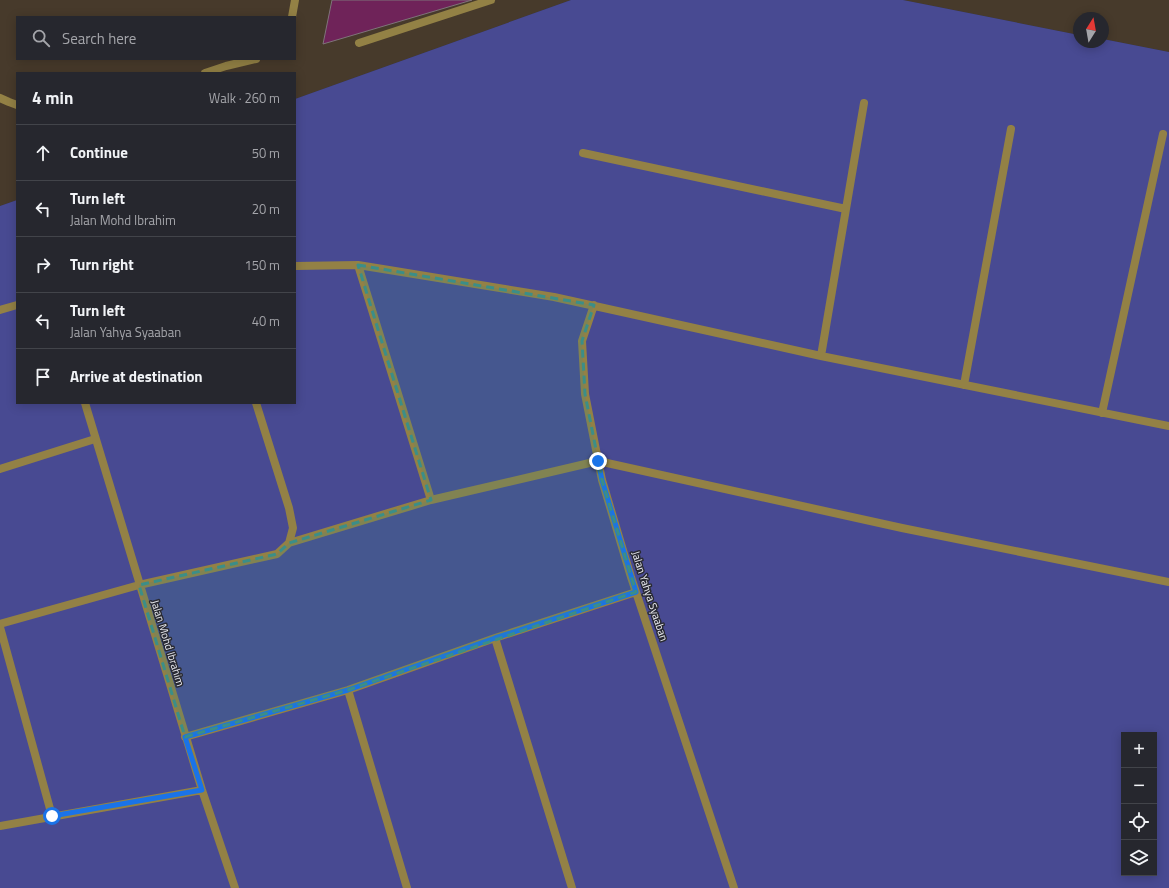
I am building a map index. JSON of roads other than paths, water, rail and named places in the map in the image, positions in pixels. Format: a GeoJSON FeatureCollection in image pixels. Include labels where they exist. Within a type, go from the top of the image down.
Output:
{"type":"FeatureCollection","features":[{"type":"Feature","properties":{"kind":"street"},"geometry":{"type":"LineString","coordinates":[[292,16],[295,0]]}},
{"type":"Feature","properties":{"kind":"street"},"geometry":{"type":"LineString","coordinates":[[359,43],[491,0]]}},
{"type":"Feature","properties":{"kind":"street"},"geometry":{"type":"LineString","coordinates":[[208,72],[252,60]]}},
{"type":"Feature","properties":{"kind":"street"},"geometry":{"type":"LineString","coordinates":[[0,98],[16,104]]}},
{"type":"Feature","properties":{"kind":"street"},"geometry":{"type":"LineString","coordinates":[[821,356],[864,103]]}},
{"type":"Feature","properties":{"kind":"street"},"geometry":{"type":"LineString","coordinates":[[964,385],[1011,128]]}},
{"type":"Feature","properties":{"kind":"street"},"geometry":{"type":"LineString","coordinates":[[1102,413],[1163,134]]}},
{"type":"Feature","properties":{"kind":"street"},"geometry":{"type":"LineString","coordinates":[[583,153],[846,209]]}},
{"type":"Feature","properties":{"kind":"street"},"geometry":{"type":"LineString","coordinates":[[296,266],[358,264],[554,297],[821,356],[1169,426]]}},
{"type":"Feature","properties":{"kind":"street"},"geometry":{"type":"LineString","coordinates":[[358,264],[431,500]]}},
{"type":"Feature","properties":{"kind":"street"},"geometry":{"type":"LineString","coordinates":[[0,310],[16,304]]}},
{"type":"Feature","properties":{"kind":"street","name":"Jalan Yahya Syaaban"},"geometry":{"type":"LineString","coordinates":[[594,305],[582,341],[585,394],[602,480],[636,592],[734,888]]}},
{"type":"Feature","properties":{"kind":"street","name":"Jalan Mohd Ibrahim"},"geometry":{"type":"LineString","coordinates":[[85,404],[185,737],[235,888]]}},
{"type":"Feature","properties":{"kind":"street"},"geometry":{"type":"LineString","coordinates":[[256,404],[294,528],[289,543]]}},
{"type":"Feature","properties":{"kind":"street"},"geometry":{"type":"LineString","coordinates":[[0,469],[95,439]]}},
{"type":"Feature","properties":{"kind":"street"},"geometry":{"type":"LineString","coordinates":[[52,816],[0,626],[139,585],[277,554],[289,543],[431,500],[598,461],[902,528],[1169,582]]}},
{"type":"Feature","properties":{"kind":"street"},"geometry":{"type":"LineString","coordinates":[[185,737],[348,690],[495,638],[636,592]]}},
{"type":"Feature","properties":{"kind":"street"},"geometry":{"type":"LineString","coordinates":[[495,638],[572,888]]}},
{"type":"Feature","properties":{"kind":"street"},"geometry":{"type":"LineString","coordinates":[[348,690],[407,888]]}},
{"type":"Feature","properties":{"kind":"street"},"geometry":{"type":"LineString","coordinates":[[0,826],[202,790]]}}]}
